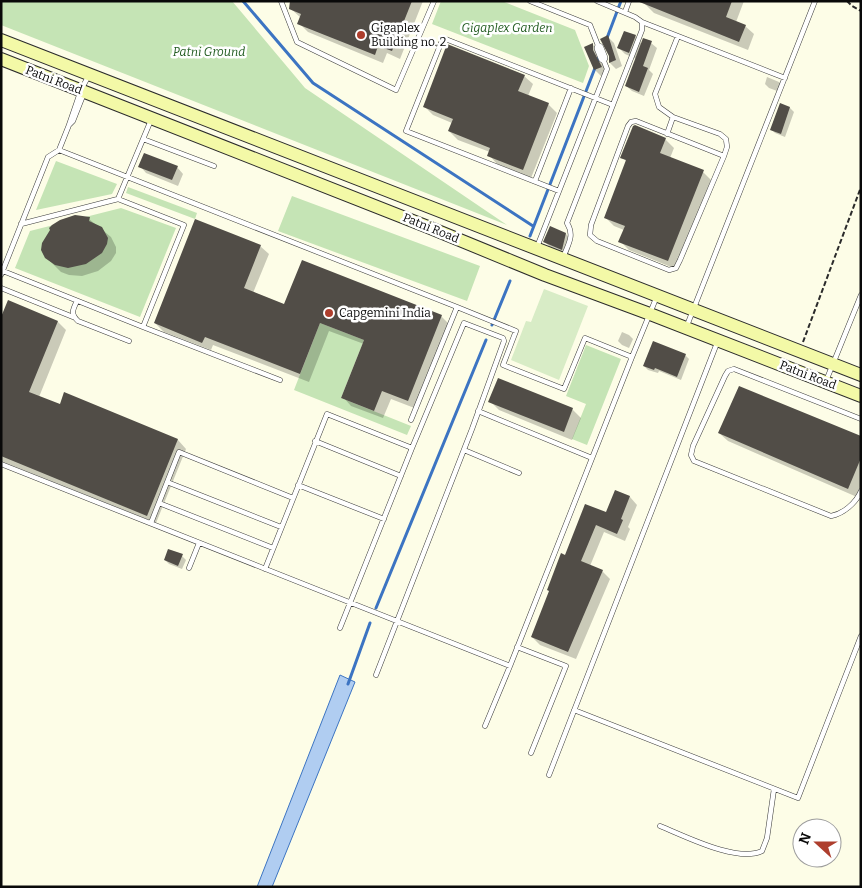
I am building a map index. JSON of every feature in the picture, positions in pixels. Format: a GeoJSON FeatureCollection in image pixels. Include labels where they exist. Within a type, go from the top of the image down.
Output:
{"type":"FeatureCollection","features":[{"type":"Feature","properties":{"kind":"main road","name":"Patni Road"},"geometry":{"type":"LineString","coordinates":[[1,40],[861,376]]}},
{"type":"Feature","properties":{"kind":"main road","name":"Patni Road"},"geometry":{"type":"LineString","coordinates":[[1,59],[545,275],[861,396]]}},
{"type":"Feature","properties":{"kind":"street"},"geometry":{"type":"LineString","coordinates":[[599,48],[603,58]]}},
{"type":"Feature","properties":{"kind":"lane"},"geometry":{"type":"LineString","coordinates":[[281,1],[297,42],[396,90],[434,1]]}},
{"type":"Feature","properties":{"kind":"lane"},"geometry":{"type":"LineString","coordinates":[[530,1],[590,25],[599,48]]}},
{"type":"Feature","properties":{"kind":"lane"},"geometry":{"type":"LineString","coordinates":[[597,1],[625,12],[642,22],[785,78]]}},
{"type":"Feature","properties":{"kind":"lane"},"geometry":{"type":"LineString","coordinates":[[625,12],[629,1]]}},
{"type":"Feature","properties":{"kind":"lane"},"geometry":{"type":"LineString","coordinates":[[686,328],[815,1]]}},
{"type":"Feature","properties":{"kind":"lane"},"geometry":{"type":"LineString","coordinates":[[563,259],[572,231],[567,223],[642,30],[642,22]]}},
{"type":"Feature","properties":{"kind":"lane"},"geometry":{"type":"LineString","coordinates":[[678,36],[656,94],[659,107],[673,117],[720,134],[726,139],[727,147],[724,156],[680,260],[676,268],[669,270],[597,241],[590,235],[591,225],[631,122],[636,121],[724,156]]}},
{"type":"Feature","properties":{"kind":"lane"},"geometry":{"type":"LineString","coordinates":[[559,191],[406,131],[443,38],[613,105]]}},
{"type":"Feature","properties":{"kind":"lane"},"geometry":{"type":"LineString","coordinates":[[536,248],[607,69],[603,58]]}},
{"type":"Feature","properties":{"kind":"lane"},"geometry":{"type":"LineString","coordinates":[[89,74],[60,150],[48,157],[2,273],[280,380]]}},
{"type":"Feature","properties":{"kind":"lane"},"geometry":{"type":"LineString","coordinates":[[534,181],[571,88]]}},
{"type":"Feature","properties":{"kind":"lane"},"geometry":{"type":"LineString","coordinates":[[667,134],[673,117]]}},
{"type":"Feature","properties":{"kind":"lane"},"geometry":{"type":"LineString","coordinates":[[118,198],[152,118]]}},
{"type":"Feature","properties":{"kind":"lane"},"geometry":{"type":"LineString","coordinates":[[143,139],[214,166]]}},
{"type":"Feature","properties":{"kind":"lane"},"geometry":{"type":"LineString","coordinates":[[60,150],[516,331],[502,365],[564,389],[585,338],[632,357]]}},
{"type":"Feature","properties":{"kind":"lane"},"geometry":{"type":"LineString","coordinates":[[22,224],[118,198],[184,224],[143,327]]}},
{"type":"Feature","properties":{"kind":"lane"},"geometry":{"type":"LineString","coordinates":[[1,288],[129,341]]}},
{"type":"Feature","properties":{"kind":"lane"},"geometry":{"type":"LineString","coordinates":[[825,382],[861,295]]}},
{"type":"Feature","properties":{"kind":"lane"},"geometry":{"type":"LineString","coordinates":[[485,726],[657,296]]}},
{"type":"Feature","properties":{"kind":"lane"},"geometry":{"type":"LineString","coordinates":[[73,317],[72,313],[76,301]]}},
{"type":"Feature","properties":{"kind":"lane"},"geometry":{"type":"LineString","coordinates":[[411,420],[457,307]]}},
{"type":"Feature","properties":{"kind":"lane"},"geometry":{"type":"LineString","coordinates":[[340,628],[412,448],[464,323],[470,313]]}},
{"type":"Feature","properties":{"kind":"lane"},"geometry":{"type":"LineString","coordinates":[[376,675],[464,450],[504,341],[499,336],[464,323]]}},
{"type":"Feature","properties":{"kind":"lane"},"geometry":{"type":"LineString","coordinates":[[549,775],[718,340]]}},
{"type":"Feature","properties":{"kind":"lane"},"geometry":{"type":"LineString","coordinates":[[861,419],[734,370],[728,372],[725,376],[693,446],[691,456],[694,461],[831,516],[838,515],[847,508],[861,491]]}},
{"type":"Feature","properties":{"kind":"lane"},"geometry":{"type":"LineString","coordinates":[[478,411],[592,458]]}},
{"type":"Feature","properties":{"kind":"lane"},"geometry":{"type":"LineString","coordinates":[[265,568],[327,414],[412,448]]}},
{"type":"Feature","properties":{"kind":"lane"},"geometry":{"type":"LineString","coordinates":[[316,442],[401,476]]}},
{"type":"Feature","properties":{"kind":"lane"},"geometry":{"type":"LineString","coordinates":[[464,450],[519,473]]}},
{"type":"Feature","properties":{"kind":"lane"},"geometry":{"type":"LineString","coordinates":[[151,523],[179,452],[293,498]]}},
{"type":"Feature","properties":{"kind":"lane"},"geometry":{"type":"LineString","coordinates":[[1,464],[510,666]]}},
{"type":"Feature","properties":{"kind":"lane"},"geometry":{"type":"LineString","coordinates":[[168,482],[281,527]]}},
{"type":"Feature","properties":{"kind":"lane"},"geometry":{"type":"LineString","coordinates":[[298,485],[384,519]]}},
{"type":"Feature","properties":{"kind":"lane"},"geometry":{"type":"LineString","coordinates":[[159,503],[273,548]]}},
{"type":"Feature","properties":{"kind":"lane"},"geometry":{"type":"LineString","coordinates":[[189,568],[199,543]]}},
{"type":"Feature","properties":{"kind":"lane"},"geometry":{"type":"LineString","coordinates":[[574,710],[798,798],[861,636]]}},
{"type":"Feature","properties":{"kind":"lane"},"geometry":{"type":"LineString","coordinates":[[517,647],[566,666],[531,753]]}},
{"type":"Feature","properties":{"kind":"lane"},"geometry":{"type":"LineString","coordinates":[[660,826],[724,851],[744,856],[754,855],[762,852],[767,838],[774,789]]}},
{"type":"Feature","properties":{"kind":"path"},"geometry":{"type":"LineString","coordinates":[[847,1],[861,11]]}},
{"type":"Feature","properties":{"kind":"path"},"geometry":{"type":"LineString","coordinates":[[799,351],[861,187]]}},
{"type":"Feature","properties":{"kind":"green space","name":"Patni Ground"},"geometry":{"type":"Polygon","coordinates":[[[1,1],[232,1],[305,88],[507,225],[1,25],[1,1]]]}},
{"type":"Feature","properties":{"kind":"green space","name":"Gigaplex Garden"},"geometry":{"type":"Polygon","coordinates":[[[441,1],[502,1],[575,30],[589,66],[583,83],[432,24],[441,1]]]}},
{"type":"Feature","properties":{"kind":"green space"},"geometry":{"type":"Polygon","coordinates":[[[56,161],[117,184],[112,194],[36,210],[56,161]]]}},
{"type":"Feature","properties":{"kind":"green space"},"geometry":{"type":"Polygon","coordinates":[[[128,187],[197,213],[195,219],[126,193],[128,187]]]}},
{"type":"Feature","properties":{"kind":"green space"},"geometry":{"type":"Polygon","coordinates":[[[292,196],[480,266],[467,301],[278,231],[292,196]]]}},
{"type":"Feature","properties":{"kind":"green space"},"geometry":{"type":"Polygon","coordinates":[[[121,208],[176,228],[140,317],[15,268],[30,231],[121,208]]]}},
{"type":"Feature","properties":{"kind":"green space"},"geometry":{"type":"Polygon","coordinates":[[[544,289],[588,306],[559,380],[511,360],[526,321],[531,322],[544,289]]]}},
{"type":"Feature","properties":{"kind":"green space"},"geometry":{"type":"Polygon","coordinates":[[[320,323],[364,340],[341,398],[411,426],[407,435],[294,390],[320,323]]]}},
{"type":"Feature","properties":{"kind":"green space"},"geometry":{"type":"Polygon","coordinates":[[[586,345],[621,359],[587,445],[572,439],[586,404],[566,396],[586,345]]]}},
{"type":"Feature","properties":{"kind":"water"},"geometry":{"type":"Polygon","coordinates":[[[340,675],[355,682],[272,887],[257,887],[340,675]]]}},
{"type":"Feature","properties":{"kind":"building","name":"Gigaplex Building no. 2"},"geometry":{"type":"Polygon","coordinates":[[[290,1],[412,1],[392,51],[378,46],[375,55],[297,24],[301,14],[289,9],[290,1]]]}},
{"type":"Feature","properties":{"kind":"building"},"geometry":{"type":"Polygon","coordinates":[[[637,1],[732,1],[726,17],[746,25],[739,42],[637,1]]]}},
{"type":"Feature","properties":{"kind":"building"},"geometry":{"type":"Polygon","coordinates":[[[624,31],[636,35],[629,53],[617,48],[624,31]]]}},
{"type":"Feature","properties":{"kind":"building"},"geometry":{"type":"Polygon","coordinates":[[[608,35],[616,60],[609,63],[609,56],[600,39],[608,35]]]}},
{"type":"Feature","properties":{"kind":"building"},"geometry":{"type":"Polygon","coordinates":[[[643,38],[652,41],[643,66],[648,68],[639,92],[625,86],[643,38]]]}},
{"type":"Feature","properties":{"kind":"building"},"geometry":{"type":"Polygon","coordinates":[[[593,43],[593,50],[602,67],[594,70],[584,47],[593,43]]]}},
{"type":"Feature","properties":{"kind":"building"},"geometry":{"type":"Polygon","coordinates":[[[447,44],[525,75],[518,91],[549,103],[523,170],[487,156],[490,148],[448,131],[453,119],[423,107],[447,44]]]}},
{"type":"Feature","properties":{"kind":"building"},"geometry":{"type":"Polygon","coordinates":[[[780,103],[790,107],[781,134],[770,130],[780,103]]]}},
{"type":"Feature","properties":{"kind":"building"},"geometry":{"type":"Polygon","coordinates":[[[635,125],[666,138],[660,153],[704,170],[668,261],[618,242],[625,226],[604,218],[626,160],[620,158],[635,125]]]}},
{"type":"Feature","properties":{"kind":"building"},"geometry":{"type":"Polygon","coordinates":[[[144,153],[178,166],[172,180],[138,167],[144,153]]]}},
{"type":"Feature","properties":{"kind":"building"},"geometry":{"type":"Polygon","coordinates":[[[75,215],[90,217],[89,221],[102,227],[108,238],[107,244],[102,253],[86,264],[68,268],[55,265],[45,258],[41,250],[42,243],[52,225],[75,215]]]}},
{"type":"Feature","properties":{"kind":"building","name":"Capgemini India"},"geometry":{"type":"Polygon","coordinates":[[[195,219],[261,245],[244,288],[284,304],[302,260],[442,315],[408,401],[382,391],[374,411],[341,398],[364,340],[320,323],[300,374],[205,337],[202,343],[154,323],[195,219]]]}},
{"type":"Feature","properties":{"kind":"building"},"geometry":{"type":"Polygon","coordinates":[[[550,226],[566,233],[562,250],[543,242],[550,226]]]}},
{"type":"Feature","properties":{"kind":"building"},"geometry":{"type":"Polygon","coordinates":[[[8,300],[58,321],[29,392],[60,404],[64,392],[178,439],[147,516],[1,456],[1,317],[8,300]]]}},
{"type":"Feature","properties":{"kind":"building"},"geometry":{"type":"Polygon","coordinates":[[[653,341],[686,354],[677,377],[655,368],[654,370],[643,366],[653,341]]]}},
{"type":"Feature","properties":{"kind":"building"},"geometry":{"type":"Polygon","coordinates":[[[498,378],[573,408],[564,432],[488,402],[498,378]]]}},
{"type":"Feature","properties":{"kind":"building"},"geometry":{"type":"Polygon","coordinates":[[[739,386],[861,436],[861,458],[848,489],[718,433],[739,386]]]}},
{"type":"Feature","properties":{"kind":"building"},"geometry":{"type":"Polygon","coordinates":[[[615,490],[630,496],[617,534],[596,525],[581,561],[603,570],[568,652],[531,637],[561,553],[565,555],[585,504],[606,512],[615,490]]]}},
{"type":"Feature","properties":{"kind":"building"},"geometry":{"type":"Polygon","coordinates":[[[168,549],[183,554],[178,566],[164,560],[168,549]]]}},
{"type":"Feature","properties":{"kind":"waterway"},"geometry":{"type":"LineString","coordinates":[[243,1],[313,83],[533,226]]}},
{"type":"Feature","properties":{"kind":"waterway"},"geometry":{"type":"LineString","coordinates":[[607,38],[621,1]]}},
{"type":"Feature","properties":{"kind":"waterway"},"geometry":{"type":"LineString","coordinates":[[530,236],[600,55]]}},
{"type":"Feature","properties":{"kind":"waterway"},"geometry":{"type":"LineString","coordinates":[[492,325],[510,281]]}},
{"type":"Feature","properties":{"kind":"waterway"},"geometry":{"type":"LineString","coordinates":[[376,608],[486,340]]}},
{"type":"Feature","properties":{"kind":"waterway"},"geometry":{"type":"LineString","coordinates":[[348,684],[370,623]]}},
{"type":"Feature","properties":{"kind":"place","name":"Gigaplex Building no. 2"},"geometry":{"type":"Point","coordinates":[361,35]}},
{"type":"Feature","properties":{"kind":"place","name":"Capgemini India"},"geometry":{"type":"Point","coordinates":[329,313]}}]}
